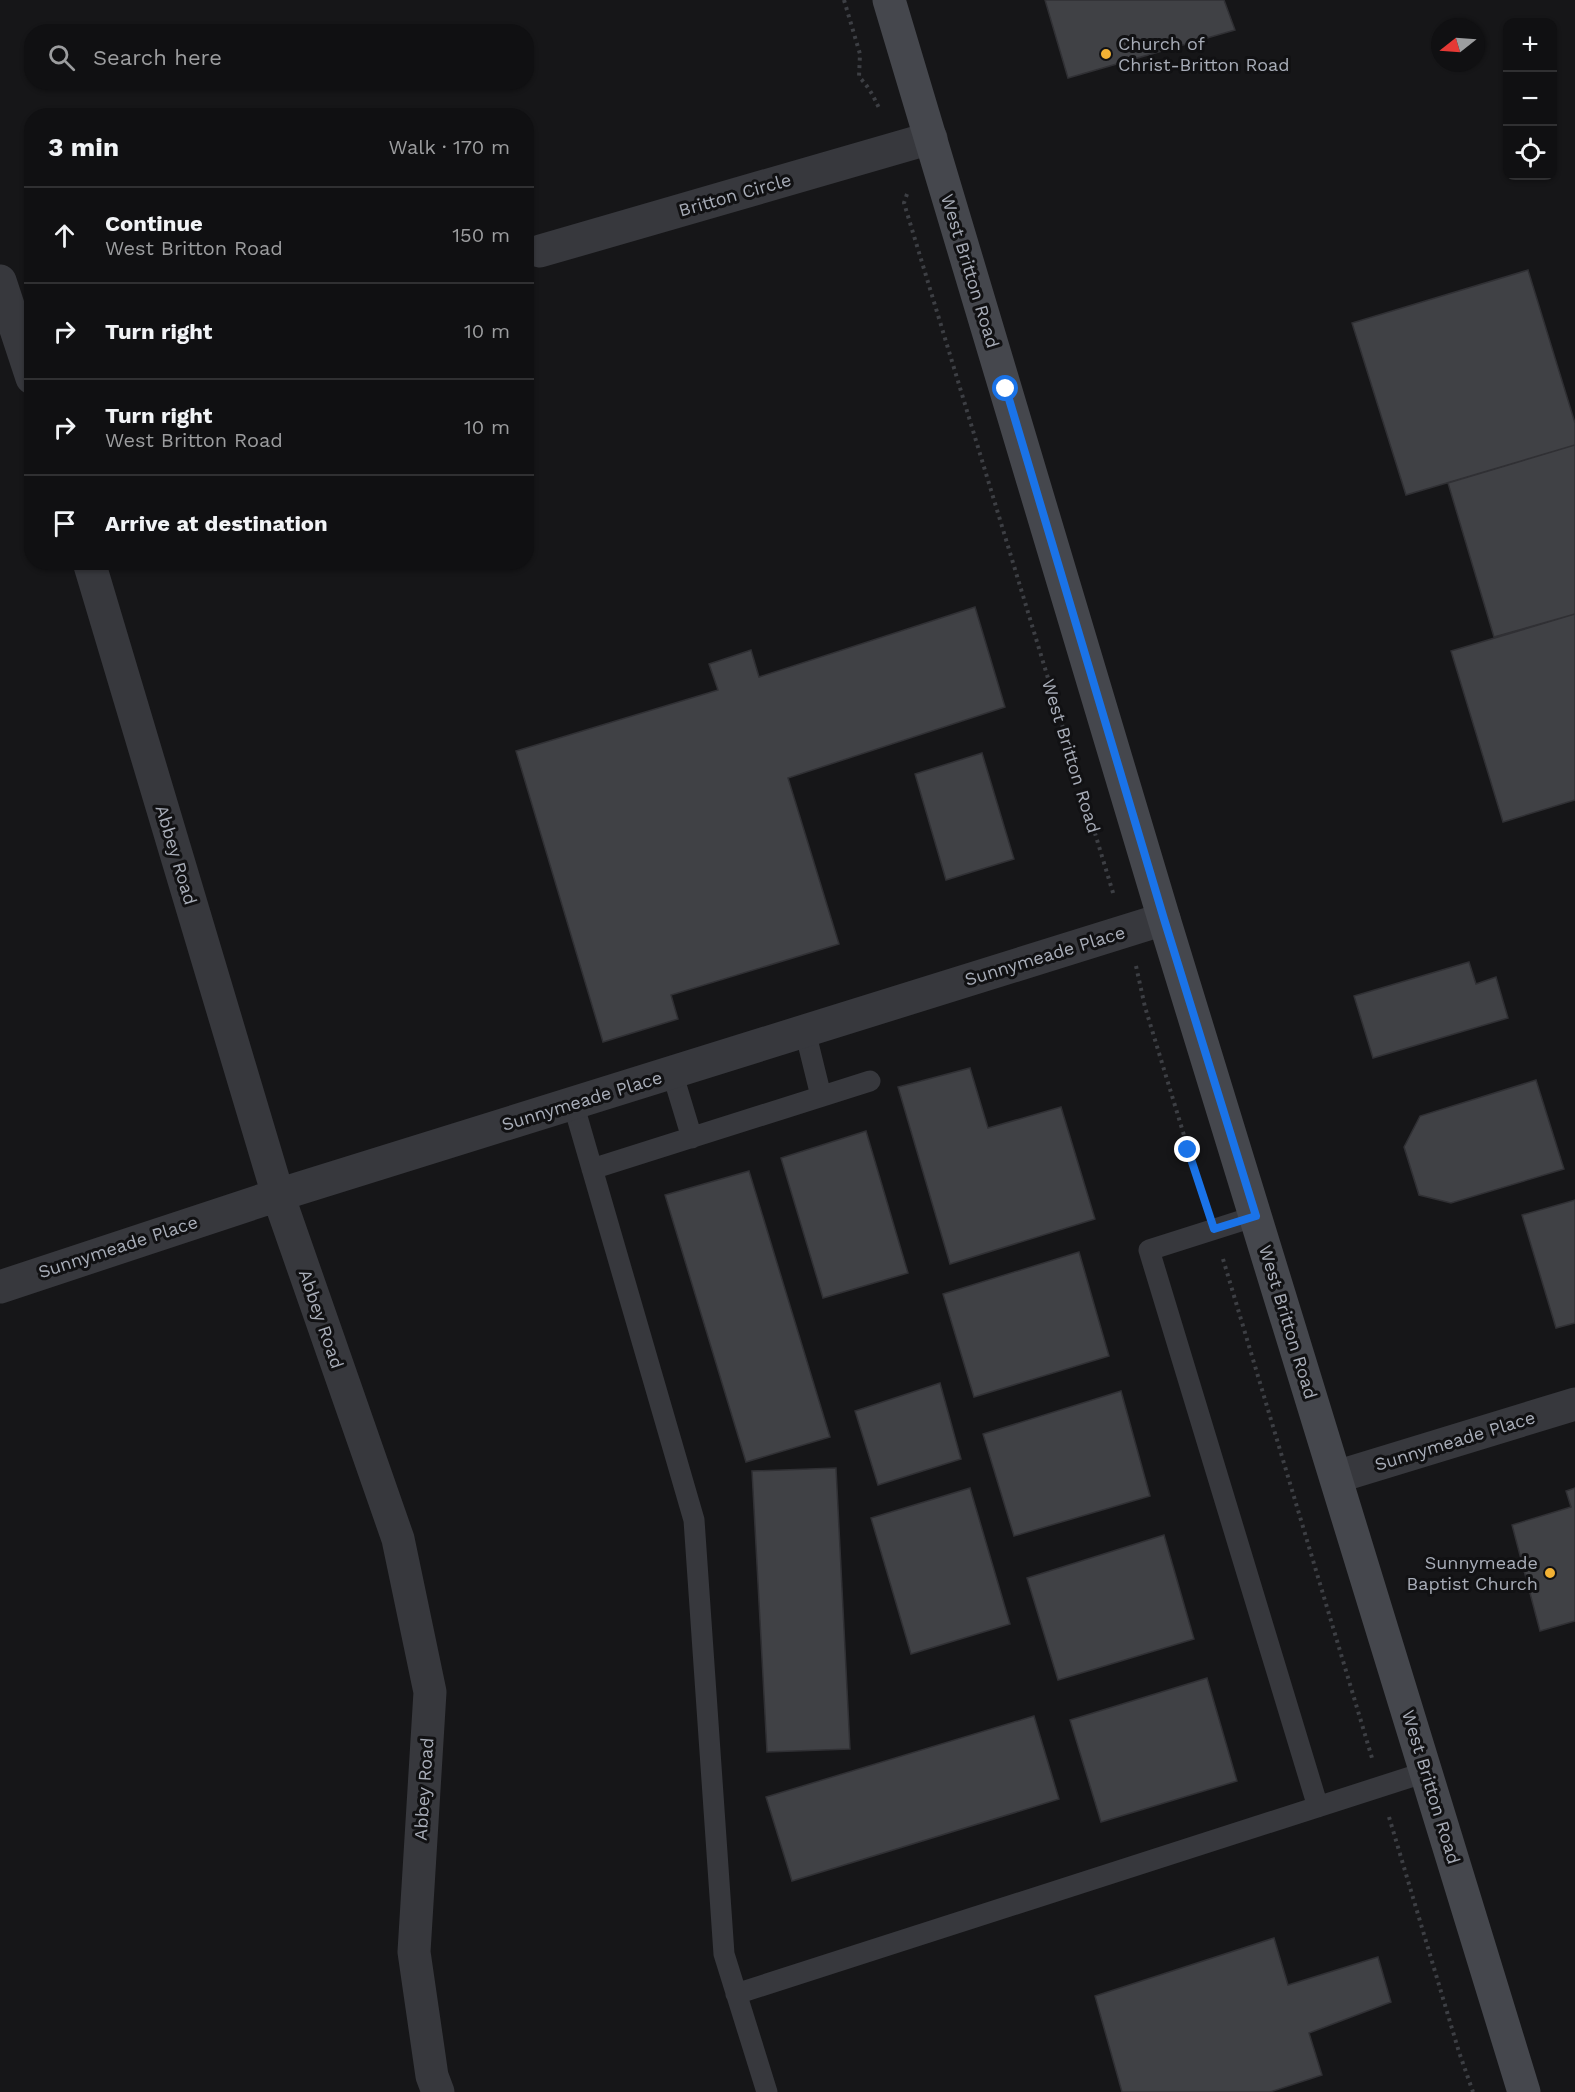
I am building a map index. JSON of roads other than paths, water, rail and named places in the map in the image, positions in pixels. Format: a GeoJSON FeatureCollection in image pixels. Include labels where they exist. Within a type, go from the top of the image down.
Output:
{"type":"FeatureCollection","features":[{"type":"Feature","properties":{"kind":"main road","name":"West Britton Road"},"geometry":{"type":"LineString","coordinates":[[889,0],[1164,919],[1524,2092]]}},
{"type":"Feature","properties":{"kind":"street","name":"Britton Circle"},"geometry":{"type":"LineString","coordinates":[[540,251],[930,138]]}},
{"type":"Feature","properties":{"kind":"street"},"geometry":{"type":"LineString","coordinates":[[0,281],[24,354]]}},
{"type":"Feature","properties":{"kind":"street","name":"Abbey Road"},"geometry":{"type":"LineString","coordinates":[[91,570],[278,1195],[398,1539],[430,1692],[414,1952],[432,2076],[438,2092]]}},
{"type":"Feature","properties":{"kind":"street","name":"Sunnymeade Place"},"geometry":{"type":"LineString","coordinates":[[0,1287],[278,1195],[1164,919]]}},
{"type":"Feature","properties":{"kind":"street","name":"Sunnymeade Place"},"geometry":{"type":"LineString","coordinates":[[1336,1477],[1575,1404]]}},
{"type":"Feature","properties":{"kind":"lane"},"geometry":{"type":"LineString","coordinates":[[805,1031],[820,1096]]}},
{"type":"Feature","properties":{"kind":"lane"},"geometry":{"type":"LineString","coordinates":[[672,1072],[692,1138]]}},
{"type":"Feature","properties":{"kind":"lane"},"geometry":{"type":"LineString","coordinates":[[592,1169],[870,1081]]}},
{"type":"Feature","properties":{"kind":"lane"},"geometry":{"type":"LineString","coordinates":[[573,1103],[694,1520],[723,1954],[767,2092]]}},
{"type":"Feature","properties":{"kind":"lane"},"geometry":{"type":"LineString","coordinates":[[1256,1216],[1149,1250],[1318,1807]]}},
{"type":"Feature","properties":{"kind":"lane"},"geometry":{"type":"LineString","coordinates":[[736,1994],[1426,1772]]}},
{"type":"Feature","properties":{"kind":"place","name":"Church of Christ-Britton Road"},"geometry":{"type":"Point","coordinates":[1106,54]}},
{"type":"Feature","properties":{"kind":"place","name":"Sunnymeade Baptist Church"},"geometry":{"type":"Point","coordinates":[1550,1573]}}]}
